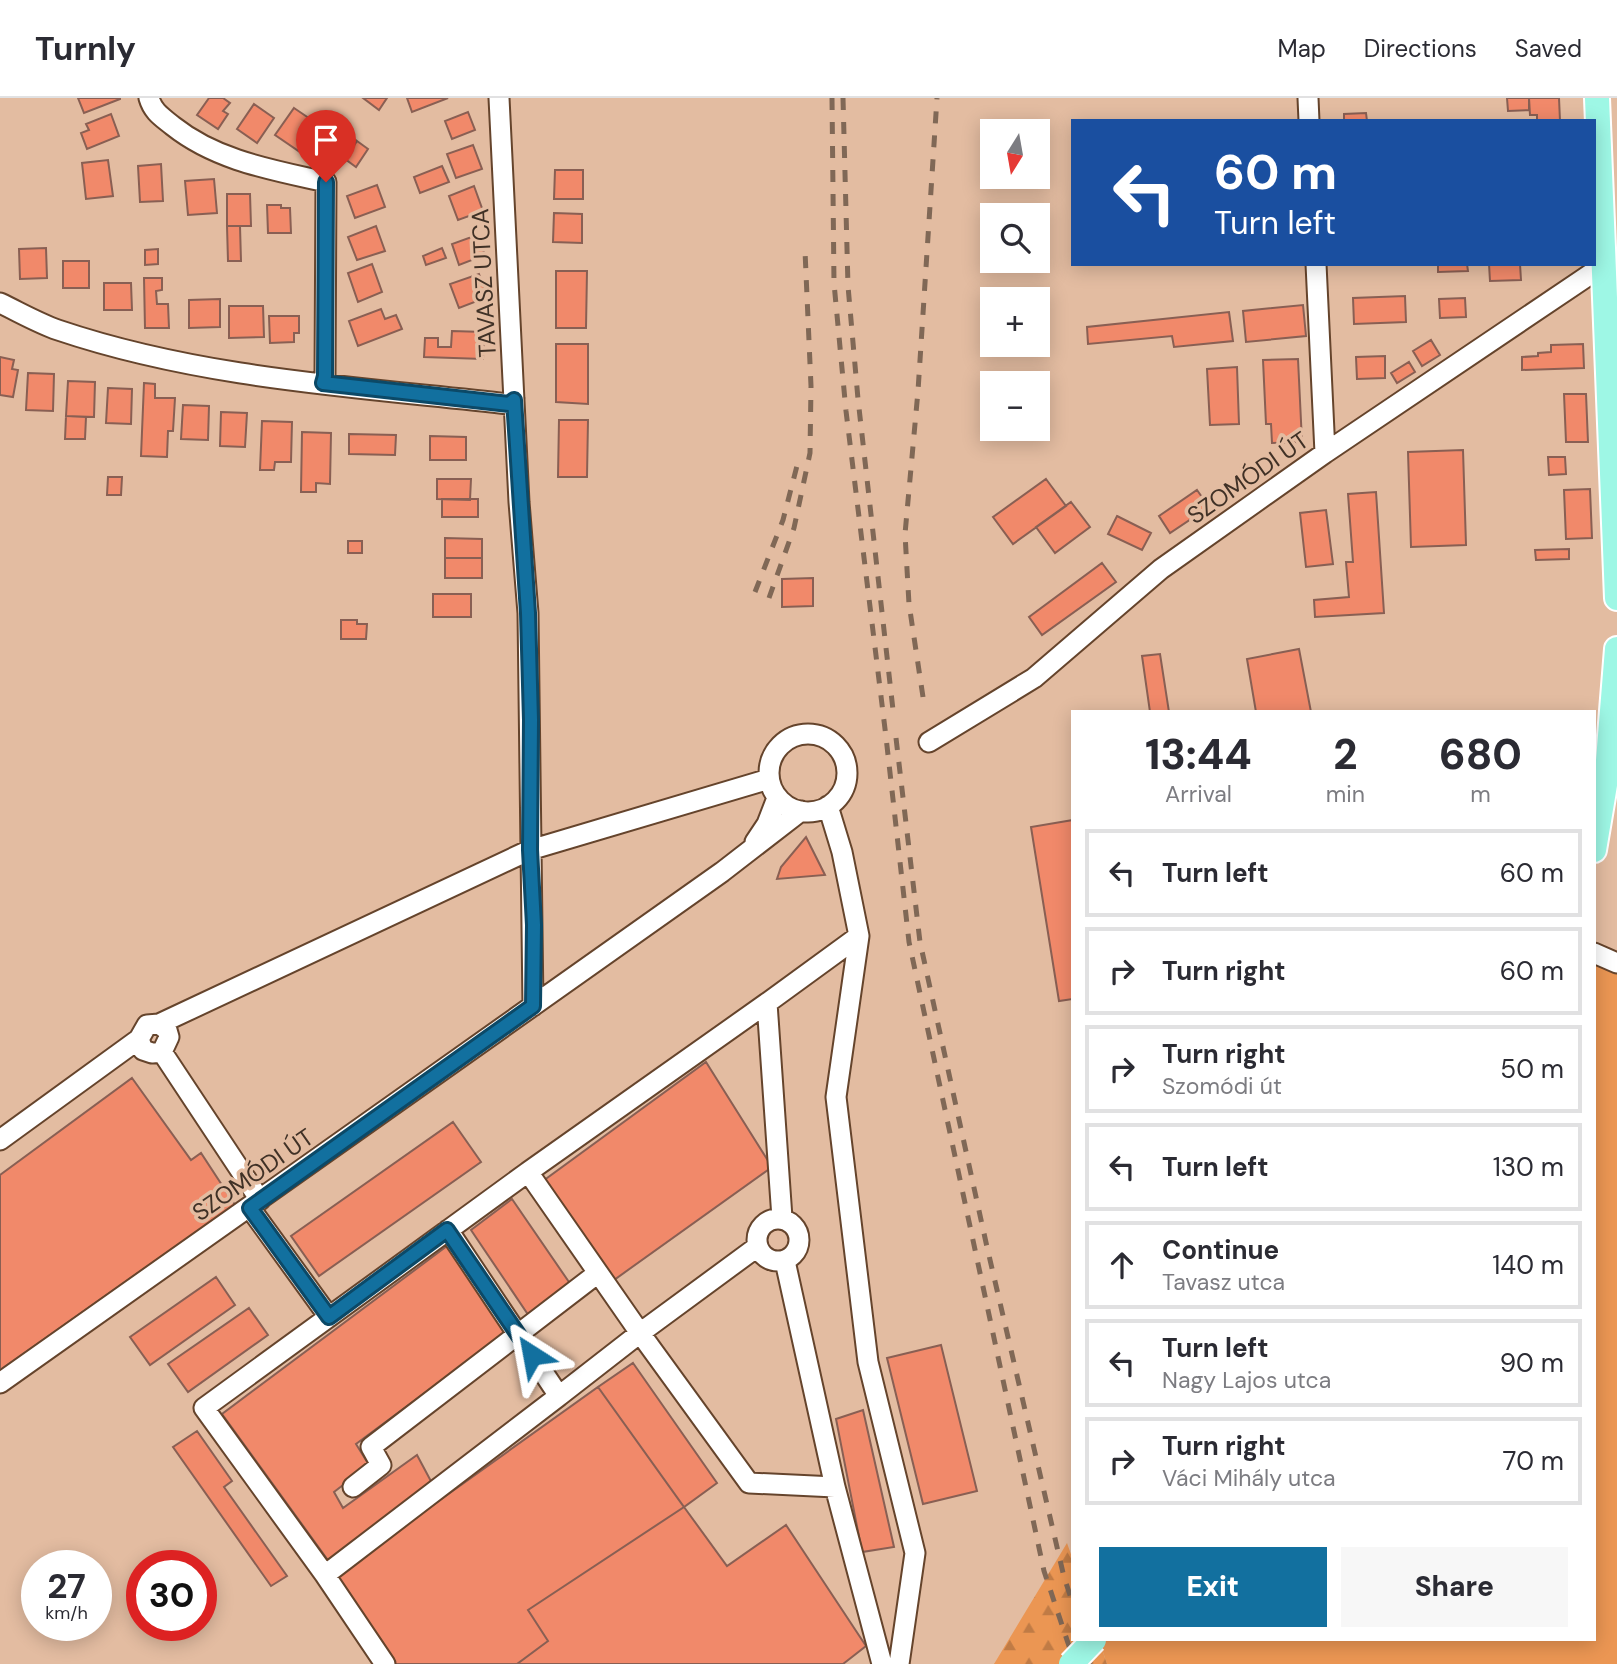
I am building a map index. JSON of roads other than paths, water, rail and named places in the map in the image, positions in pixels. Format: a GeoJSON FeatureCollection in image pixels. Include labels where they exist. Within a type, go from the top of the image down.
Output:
{"type":"FeatureCollection","features":[{"type":"Feature","properties":{"kind":"main road"},"geometry":{"type":"LineString","coordinates":[[1597,98],[1617,598]]}},
{"type":"Feature","properties":{"kind":"main road"},"geometry":{"type":"LineString","coordinates":[[1596,839],[1608,773],[1617,649]]}},
{"type":"Feature","properties":{"kind":"main road"},"geometry":{"type":"LineString","coordinates":[[1071,1664],[1093,1641]]}},
{"type":"Feature","properties":{"kind":"street"},"geometry":{"type":"LineString","coordinates":[[149,98],[153,110],[190,140],[246,164],[326,182],[323,383]]}},
{"type":"Feature","properties":{"kind":"street","name":"TAVASZ UTCA"},"geometry":{"type":"LineString","coordinates":[[499,98],[528,634],[533,1006]]}},
{"type":"Feature","properties":{"kind":"street"},"geometry":{"type":"LineString","coordinates":[[1308,98],[1309,119]]}},
{"type":"Feature","properties":{"kind":"street","name":"SZOMÓDI ÚT"},"geometry":{"type":"LineString","coordinates":[[929,742],[1034,678],[1161,569],[1325,453],[1604,265]]}},
{"type":"Feature","properties":{"kind":"street"},"geometry":{"type":"LineString","coordinates":[[1316,266],[1325,453]]}},
{"type":"Feature","properties":{"kind":"street"},"geometry":{"type":"LineString","coordinates":[[0,303],[57,330],[182,365],[509,404],[514,400]]}},
{"type":"Feature","properties":{"kind":"street"},"geometry":{"type":"LineString","coordinates":[[749,851],[766,824],[773,788],[771,760],[780,746],[794,737],[810,734],[833,743],[841,752],[846,764],[844,788],[828,806],[814,811],[788,807],[773,788]]}},
{"type":"Feature","properties":{"kind":"street"},"geometry":{"type":"LineString","coordinates":[[0,1140],[138,1039],[147,1025],[159,1024],[530,850],[773,788]]}},
{"type":"Feature","properties":{"kind":"street"},"geometry":{"type":"LineString","coordinates":[[828,806],[842,852],[859,936],[836,1097],[868,1362],[915,1553],[899,1664]]}},
{"type":"Feature","properties":{"kind":"street","name":"SZOMÓDI ÚT"},"geometry":{"type":"LineString","coordinates":[[0,1383],[533,1006],[801,811]]}},
{"type":"Feature","properties":{"kind":"street"},"geometry":{"type":"LineString","coordinates":[[384,1664],[325,1575],[204,1408],[447,1230],[859,936]]}},
{"type":"Feature","properties":{"kind":"street"},"geometry":{"type":"LineString","coordinates":[[1596,954],[1617,962]]}},
{"type":"Feature","properties":{"kind":"street"},"geometry":{"type":"LineString","coordinates":[[767,1003],[782,1217]]}},
{"type":"Feature","properties":{"kind":"street"},"geometry":{"type":"LineString","coordinates":[[159,1024],[167,1030],[169,1037],[162,1052]]}},
{"type":"Feature","properties":{"kind":"street"},"geometry":{"type":"LineString","coordinates":[[138,1039],[143,1050],[162,1052]]}},
{"type":"Feature","properties":{"kind":"street"},"geometry":{"type":"LineString","coordinates":[[162,1052],[255,1204],[329,1317]]}},
{"type":"Feature","properties":{"kind":"street"},"geometry":{"type":"LineString","coordinates":[[528,1172],[749,1483],[835,1488]]}},
{"type":"Feature","properties":{"kind":"street"},"geometry":{"type":"LineString","coordinates":[[782,1217],[796,1226],[800,1239],[795,1253],[785,1261],[771,1261],[762,1255],[757,1247],[758,1233],[768,1221],[782,1217]]}},
{"type":"Feature","properties":{"kind":"street"},"geometry":{"type":"LineString","coordinates":[[447,1230],[559,1396]]}},
{"type":"Feature","properties":{"kind":"street"},"geometry":{"type":"LineString","coordinates":[[325,1575],[640,1333],[757,1247]]}},
{"type":"Feature","properties":{"kind":"street"},"geometry":{"type":"LineString","coordinates":[[785,1261],[835,1488],[882,1664]]}},
{"type":"Feature","properties":{"kind":"street"},"geometry":{"type":"LineString","coordinates":[[353,1487],[381,1465],[371,1447],[598,1273]]}},
{"type":"Feature","properties":{"kind":"railway"},"geometry":{"type":"LineString","coordinates":[[832,98],[834,283],[846,411],[909,942],[1044,1571],[1075,1664]]}},
{"type":"Feature","properties":{"kind":"railway"},"geometry":{"type":"LineString","coordinates":[[843,98],[848,286],[893,710]]}},
{"type":"Feature","properties":{"kind":"railway"},"geometry":{"type":"LineString","coordinates":[[923,697],[909,604],[905,534],[918,391],[937,98]]}},
{"type":"Feature","properties":{"kind":"railway"},"geometry":{"type":"LineString","coordinates":[[769,598],[794,528],[810,453],[811,386],[805,251]]}},
{"type":"Feature","properties":{"kind":"railway"},"geometry":{"type":"LineString","coordinates":[[755,592],[783,520],[798,462]]}},
{"type":"Feature","properties":{"kind":"railway"},"geometry":{"type":"LineString","coordinates":[[896,738],[920,942],[987,1247],[1071,1598]]}},
{"type":"Feature","properties":{"kind":"railway"},"geometry":{"type":"LineString","coordinates":[[1084,1641],[1091,1664]]}}]}
